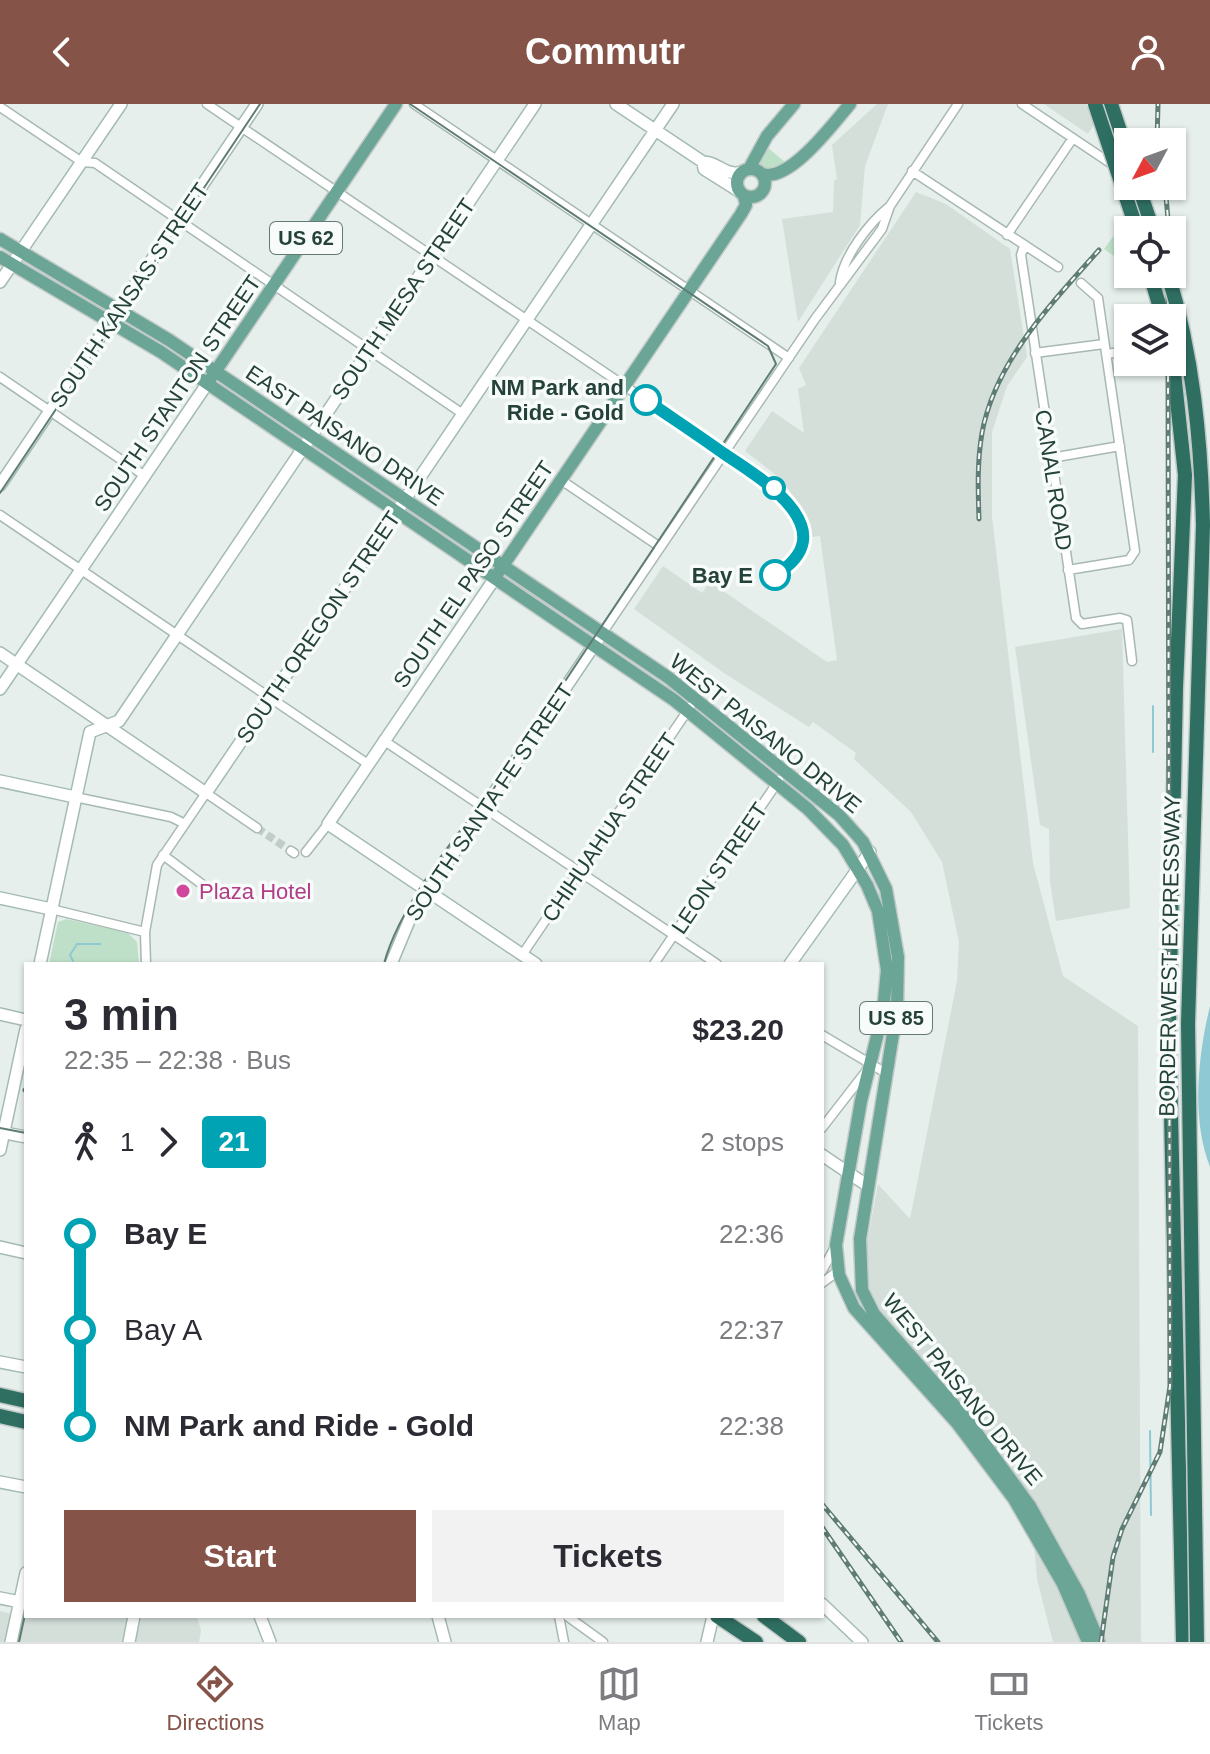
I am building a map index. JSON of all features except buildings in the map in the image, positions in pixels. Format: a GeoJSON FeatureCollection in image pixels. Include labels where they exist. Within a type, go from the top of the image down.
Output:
{"type":"FeatureCollection","features":[{"type":"Feature","properties":{"kind":"highway"},"geometry":{"type":"LineString","coordinates":[[1095,104],[1132,216]]}},
{"type":"Feature","properties":{"kind":"highway"},"geometry":{"type":"LineString","coordinates":[[1111,104],[1119,128]]}},
{"type":"Feature","properties":{"kind":"highway","name":"BORDER WEST EXPRESSWAY"},"geometry":{"type":"LineString","coordinates":[[1171,288],[1193,383],[1201,451],[1203,525],[1194,732],[1188,1024],[1197,1642]]}},
{"type":"Feature","properties":{"kind":"highway","name":"BORDER WEST EXPRESSWAY"},"geometry":{"type":"LineString","coordinates":[[1174,376],[1185,475],[1176,688],[1169,1026],[1183,1642]]}},
{"type":"Feature","properties":{"kind":"highway"},"geometry":{"type":"LineString","coordinates":[[0,1395],[24,1401]]}},
{"type":"Feature","properties":{"kind":"highway"},"geometry":{"type":"LineString","coordinates":[[0,1416],[24,1422]]}},
{"type":"Feature","properties":{"kind":"highway"},"geometry":{"type":"LineString","coordinates":[[718,1618],[758,1642]]}},
{"type":"Feature","properties":{"kind":"highway"},"geometry":{"type":"LineString","coordinates":[[767,1618],[799,1642]]}},
{"type":"Feature","properties":{"kind":"main road","name":"SOUTH STANTON STREET"},"geometry":{"type":"LineString","coordinates":[[207,384],[396,104]]}},
{"type":"Feature","properties":{"kind":"main road"},"geometry":{"type":"LineString","coordinates":[[762,174],[765,181],[762,193],[755,197],[742,193],[737,182],[767,136],[794,104]]}},
{"type":"Feature","properties":{"kind":"main road"},"geometry":{"type":"LineString","coordinates":[[745,171],[774,176],[789,168],[850,104]]}},
{"type":"Feature","properties":{"kind":"main road","name":"SOUTH EL PASO STREET"},"geometry":{"type":"LineString","coordinates":[[498,572],[744,210],[742,193]]}},
{"type":"Feature","properties":{"kind":"main road","name":"EAST PAISANO DRIVE"},"geometry":{"type":"LineString","coordinates":[[0,239],[120,309],[311,435],[405,500],[498,572]]}},
{"type":"Feature","properties":{"kind":"main road","name":"EAST PAISANO DRIVE"},"geometry":{"type":"LineString","coordinates":[[0,257],[112,321],[397,511],[498,572]]}},
{"type":"Feature","properties":{"kind":"main road","name":"WEST PAISANO DRIVE"},"geometry":{"type":"LineString","coordinates":[[498,572],[603,632],[696,699],[839,815],[870,852],[889,900],[898,957],[897,1009],[860,1239],[859,1278],[869,1306],[944,1401],[1026,1516],[1063,1584],[1088,1642]]}},
{"type":"Feature","properties":{"kind":"main road","name":"WEST PAISANO DRIVE"},"geometry":{"type":"LineString","coordinates":[[498,572],[688,711],[827,827],[858,867],[878,911],[886,956],[885,999],[836,1245],[838,1271],[854,1308],[995,1454],[1030,1506],[1079,1594],[1099,1642]]}},
{"type":"Feature","properties":{"kind":"main road"},"geometry":{"type":"LineString","coordinates":[[838,1271],[860,1239]]}},
{"type":"Feature","properties":{"kind":"street"},"geometry":{"type":"LineString","coordinates":[[0,282],[121,104]]}},
{"type":"Feature","properties":{"kind":"street"},"geometry":{"type":"LineString","coordinates":[[207,104],[724,453]]}},
{"type":"Feature","properties":{"kind":"street","name":"SOUTH KANSAS STREET"},"geometry":{"type":"LineString","coordinates":[[0,485],[257,104]]}},
{"type":"Feature","properties":{"kind":"street"},"geometry":{"type":"LineString","coordinates":[[414,104],[789,358]]}},
{"type":"Feature","properties":{"kind":"street","name":"SOUTH MESA STREET"},"geometry":{"type":"LineString","coordinates":[[75,797],[90,732],[119,721],[535,104]]}},
{"type":"Feature","properties":{"kind":"street"},"geometry":{"type":"LineString","coordinates":[[616,104],[703,162],[727,173],[745,171]]}},
{"type":"Feature","properties":{"kind":"street","name":"SOUTH OREGON STREET"},"geometry":{"type":"LineString","coordinates":[[206,793],[673,104]]}},
{"type":"Feature","properties":{"kind":"street"},"geometry":{"type":"LineString","coordinates":[[603,632],[840,283],[852,273],[882,229],[890,206],[958,104]]}},
{"type":"Feature","properties":{"kind":"street"},"geometry":{"type":"LineString","coordinates":[[1022,104],[1114,166]]}},
{"type":"Feature","properties":{"kind":"street"},"geometry":{"type":"LineString","coordinates":[[0,107],[82,162],[95,163],[463,414]]}},
{"type":"Feature","properties":{"kind":"street"},"geometry":{"type":"LineString","coordinates":[[1007,235],[1073,138]]}},
{"type":"Feature","properties":{"kind":"street"},"geometry":{"type":"LineString","coordinates":[[703,162],[704,169],[742,193]]}},
{"type":"Feature","properties":{"kind":"street"},"geometry":{"type":"LineString","coordinates":[[912,171],[1058,267]]}},
{"type":"Feature","properties":{"kind":"street","name":"CANAL ROAD"},"geometry":{"type":"LineString","coordinates":[[1024,246],[1021,255],[1077,620],[1082,624],[1120,618],[1127,620],[1132,661]]}},
{"type":"Feature","properties":{"kind":"street"},"geometry":{"type":"LineString","coordinates":[[1068,570],[1129,560],[1135,551],[1098,298],[1081,283]]}},
{"type":"Feature","properties":{"kind":"street"},"geometry":{"type":"LineString","coordinates":[[1035,353],[1104,344]]}},
{"type":"Feature","properties":{"kind":"street"},"geometry":{"type":"LineString","coordinates":[[1106,354],[1114,353]]}},
{"type":"Feature","properties":{"kind":"street"},"geometry":{"type":"LineString","coordinates":[[0,377],[145,476]]}},
{"type":"Feature","properties":{"kind":"street","name":"SOUTH STANTON STREET"},"geometry":{"type":"LineString","coordinates":[[0,689],[207,384]]}},
{"type":"Feature","properties":{"kind":"street"},"geometry":{"type":"LineString","coordinates":[[1051,458],[1120,446]]}},
{"type":"Feature","properties":{"kind":"street"},"geometry":{"type":"LineString","coordinates":[[561,480],[660,547]]}},
{"type":"Feature","properties":{"kind":"street"},"geometry":{"type":"LineString","coordinates":[[0,515],[368,764]]}},
{"type":"Feature","properties":{"kind":"street","name":"SOUTH EL PASO STREET"},"geometry":{"type":"LineString","coordinates":[[306,852],[498,572]]}},
{"type":"Feature","properties":{"kind":"street","name":"SOUTH SANTA FE STREET"},"geometry":{"type":"LineString","coordinates":[[392,962],[405,926],[603,632]]}},
{"type":"Feature","properties":{"kind":"street"},"geometry":{"type":"LineString","coordinates":[[0,653],[257,828]]}},
{"type":"Feature","properties":{"kind":"street","name":"CHIHUAHUA STREET"},"geometry":{"type":"LineString","coordinates":[[522,955],[696,699]]}},
{"type":"Feature","properties":{"kind":"street"},"geometry":{"type":"LineString","coordinates":[[383,740],[714,962]]}},
{"type":"Feature","properties":{"kind":"street","name":"LEON STREET"},"geometry":{"type":"LineString","coordinates":[[655,962],[784,773]]}},
{"type":"Feature","properties":{"kind":"street"},"geometry":{"type":"LineString","coordinates":[[0,781],[171,817],[185,824]]}},
{"type":"Feature","properties":{"kind":"street"},"geometry":{"type":"LineString","coordinates":[[146,962],[145,932],[157,865],[206,793]]}},
{"type":"Feature","properties":{"kind":"street"},"geometry":{"type":"LineString","coordinates":[[40,962],[75,797]]}},
{"type":"Feature","properties":{"kind":"street"},"geometry":{"type":"LineString","coordinates":[[328,824],[533,962]]}},
{"type":"Feature","properties":{"kind":"street"},"geometry":{"type":"LineString","coordinates":[[791,962],[870,852]]}},
{"type":"Feature","properties":{"kind":"street"},"geometry":{"type":"LineString","coordinates":[[163,855],[207,888],[212,887]]}},
{"type":"Feature","properties":{"kind":"street"},"geometry":{"type":"LineString","coordinates":[[0,898],[145,932]]}},
{"type":"Feature","properties":{"kind":"street"},"geometry":{"type":"LineString","coordinates":[[0,1014],[24,1020]]}},
{"type":"Feature","properties":{"kind":"street"},"geometry":{"type":"LineString","coordinates":[[824,1036],[870,1067],[886,1073]]}},
{"type":"Feature","properties":{"kind":"street"},"geometry":{"type":"LineString","coordinates":[[0,1150],[24,1038]]}},
{"type":"Feature","properties":{"kind":"street"},"geometry":{"type":"LineString","coordinates":[[824,1125],[870,1067]]}},
{"type":"Feature","properties":{"kind":"street"},"geometry":{"type":"LineString","coordinates":[[2,1132],[24,1137]]}},
{"type":"Feature","properties":{"kind":"street"},"geometry":{"type":"LineString","coordinates":[[824,1156],[868,1186]]}},
{"type":"Feature","properties":{"kind":"street"},"geometry":{"type":"LineString","coordinates":[[824,1267],[836,1245]]}},
{"type":"Feature","properties":{"kind":"street"},"geometry":{"type":"LineString","coordinates":[[0,1247],[24,1253]]}},
{"type":"Feature","properties":{"kind":"street"},"geometry":{"type":"LineString","coordinates":[[824,1282],[838,1271]]}},
{"type":"Feature","properties":{"kind":"street"},"geometry":{"type":"LineString","coordinates":[[0,1362],[24,1367]]}},
{"type":"Feature","properties":{"kind":"street"},"geometry":{"type":"LineString","coordinates":[[0,1482],[24,1487]]}},
{"type":"Feature","properties":{"kind":"street"},"geometry":{"type":"LineString","coordinates":[[11,1642],[24,1583]]}},
{"type":"Feature","properties":{"kind":"street"},"geometry":{"type":"LineString","coordinates":[[0,1598],[20,1602]]}},
{"type":"Feature","properties":{"kind":"street"},"geometry":{"type":"LineString","coordinates":[[824,1606],[862,1642]]}},
{"type":"Feature","properties":{"kind":"street"},"geometry":{"type":"LineString","coordinates":[[129,1642],[134,1618]]}},
{"type":"Feature","properties":{"kind":"street"},"geometry":{"type":"LineString","coordinates":[[261,1618],[271,1642]]}},
{"type":"Feature","properties":{"kind":"street"},"geometry":{"type":"LineString","coordinates":[[268,1618],[271,1642]]}},
{"type":"Feature","properties":{"kind":"street"},"geometry":{"type":"LineString","coordinates":[[439,1618],[445,1642]]}},
{"type":"Feature","properties":{"kind":"street"},"geometry":{"type":"LineString","coordinates":[[559,1618],[564,1642]]}},
{"type":"Feature","properties":{"kind":"street"},"geometry":{"type":"LineString","coordinates":[[570,1618],[603,1642]]}},
{"type":"Feature","properties":{"kind":"street"},"geometry":{"type":"LineString","coordinates":[[707,1642],[716,1618]]}},
{"type":"Feature","properties":{"kind":"shaded area"},"geometry":{"type":"Polygon","coordinates":[[[877,104],[888,104],[865,166],[860,225],[798,322],[782,219],[833,212],[834,180],[837,179],[832,145],[877,104]]]}},
{"type":"Feature","properties":{"kind":"shaded area"},"geometry":{"type":"Polygon","coordinates":[[[1044,104],[1090,104],[1096,121],[1088,134],[1044,104]]]}},
{"type":"Feature","properties":{"kind":"shaded area"},"geometry":{"type":"Polygon","coordinates":[[[916,192],[946,204],[1010,249],[1027,357],[1007,386],[992,432],[992,517],[1033,863],[1063,976],[1138,1026],[1141,1642],[1053,1642],[1037,1579],[1030,1496],[975,1420],[879,1312],[868,1290],[866,1249],[878,1184],[910,1219],[957,981],[959,942],[942,862],[911,812],[854,759],[856,753],[813,722],[809,727],[724,673],[634,609],[663,566],[702,593],[710,582],[827,662],[837,660],[820,536],[806,538],[799,504],[781,479],[745,451],[772,411],[804,433],[798,389],[806,385],[799,368],[916,192]]]}},
{"type":"Feature","properties":{"kind":"shaded area"},"geometry":{"type":"Polygon","coordinates":[[[1122,629],[1130,908],[1056,921],[1050,882],[1049,829],[1040,825],[1015,647],[1122,629]]]}},
{"type":"Feature","properties":{"kind":"shaded area"},"geometry":{"type":"Polygon","coordinates":[[[0,1611],[24,1618],[198,1618],[201,1631],[199,1642],[0,1642],[0,1611]]]}},
{"type":"Feature","properties":{"kind":"green space"},"geometry":{"type":"Polygon","coordinates":[[[767,147],[785,162],[785,167],[763,170],[760,167],[762,153],[767,147]]]}},
{"type":"Feature","properties":{"kind":"green space"},"geometry":{"type":"Polygon","coordinates":[[[1114,235],[1114,256],[1104,249],[1114,235]]]}},
{"type":"Feature","properties":{"kind":"green space"},"geometry":{"type":"Polygon","coordinates":[[[66,919],[128,933],[137,942],[139,962],[49,962],[58,922],[66,919]]]}},
{"type":"Feature","properties":{"kind":"water"},"geometry":{"type":"Polygon","coordinates":[[[1210,1006],[1210,1167],[1200,1128],[1198,1087],[1210,1006]]]}},
{"type":"Feature","properties":{"kind":"waterway"},"geometry":{"type":"LineString","coordinates":[[1153,706],[1153,752]]}},
{"type":"Feature","properties":{"kind":"waterway"},"geometry":{"type":"LineString","coordinates":[[73,961],[70,955],[77,944],[100,944]]}},
{"type":"Feature","properties":{"kind":"waterway"},"geometry":{"type":"LineString","coordinates":[[1150,1431],[1151,1515]]}},
{"type":"Feature","properties":{"kind":"tunnel"},"geometry":{"type":"LineString","coordinates":[[257,828],[291,851]]}},
{"type":"Feature","properties":{"kind":"tram line"},"geometry":{"type":"LineString","coordinates":[[0,493],[260,104]]}},
{"type":"Feature","properties":{"kind":"tram line"},"geometry":{"type":"LineString","coordinates":[[385,962],[401,922],[428,876],[488,797],[776,364],[768,346],[410,104]]}},
{"type":"Feature","properties":{"kind":"tram line"},"geometry":{"type":"LineString","coordinates":[[0,1128],[24,1133]]}},
{"type":"Feature","properties":{"kind":"tram line"},"geometry":{"type":"LineString","coordinates":[[19,1642],[24,1618]]}},
{"type":"Feature","properties":{"kind":"railway"},"geometry":{"type":"LineString","coordinates":[[1157,128],[1158,104]]}},
{"type":"Feature","properties":{"kind":"railway"},"geometry":{"type":"LineString","coordinates":[[1166,200],[1168,216]]}},
{"type":"Feature","properties":{"kind":"railway"},"geometry":{"type":"LineString","coordinates":[[979,519],[980,444],[999,381],[1028,334],[1099,250]]}},
{"type":"Feature","properties":{"kind":"railway"},"geometry":{"type":"LineString","coordinates":[[1168,288],[1168,304]]}},
{"type":"Feature","properties":{"kind":"railway"},"geometry":{"type":"LineString","coordinates":[[1101,1642],[1113,1557],[1122,1529],[1160,1452],[1170,1386],[1168,376]]}},
{"type":"Feature","properties":{"kind":"railway"},"geometry":{"type":"LineString","coordinates":[[824,1506],[938,1642]]}},
{"type":"Feature","properties":{"kind":"railway"},"geometry":{"type":"LineString","coordinates":[[824,1530],[901,1642]]}},
{"type":"Feature","properties":{"kind":"bus line","name":"21"},"geometry":{"type":"LineString","coordinates":[[646,400],[761,478],[784,498],[799,519],[802,543],[796,556],[775,575]]}},
{"type":"Feature","properties":{"kind":"place","name":"NM Park and Ride - Gold"},"geometry":{"type":"Point","coordinates":[646,400]}},
{"type":"Feature","properties":{"kind":"place","name":"Bay E"},"geometry":{"type":"Point","coordinates":[775,575]}},
{"type":"Feature","properties":{"kind":"place","name":"Plaza Hotel"},"geometry":{"type":"Point","coordinates":[183,891]}}]}
